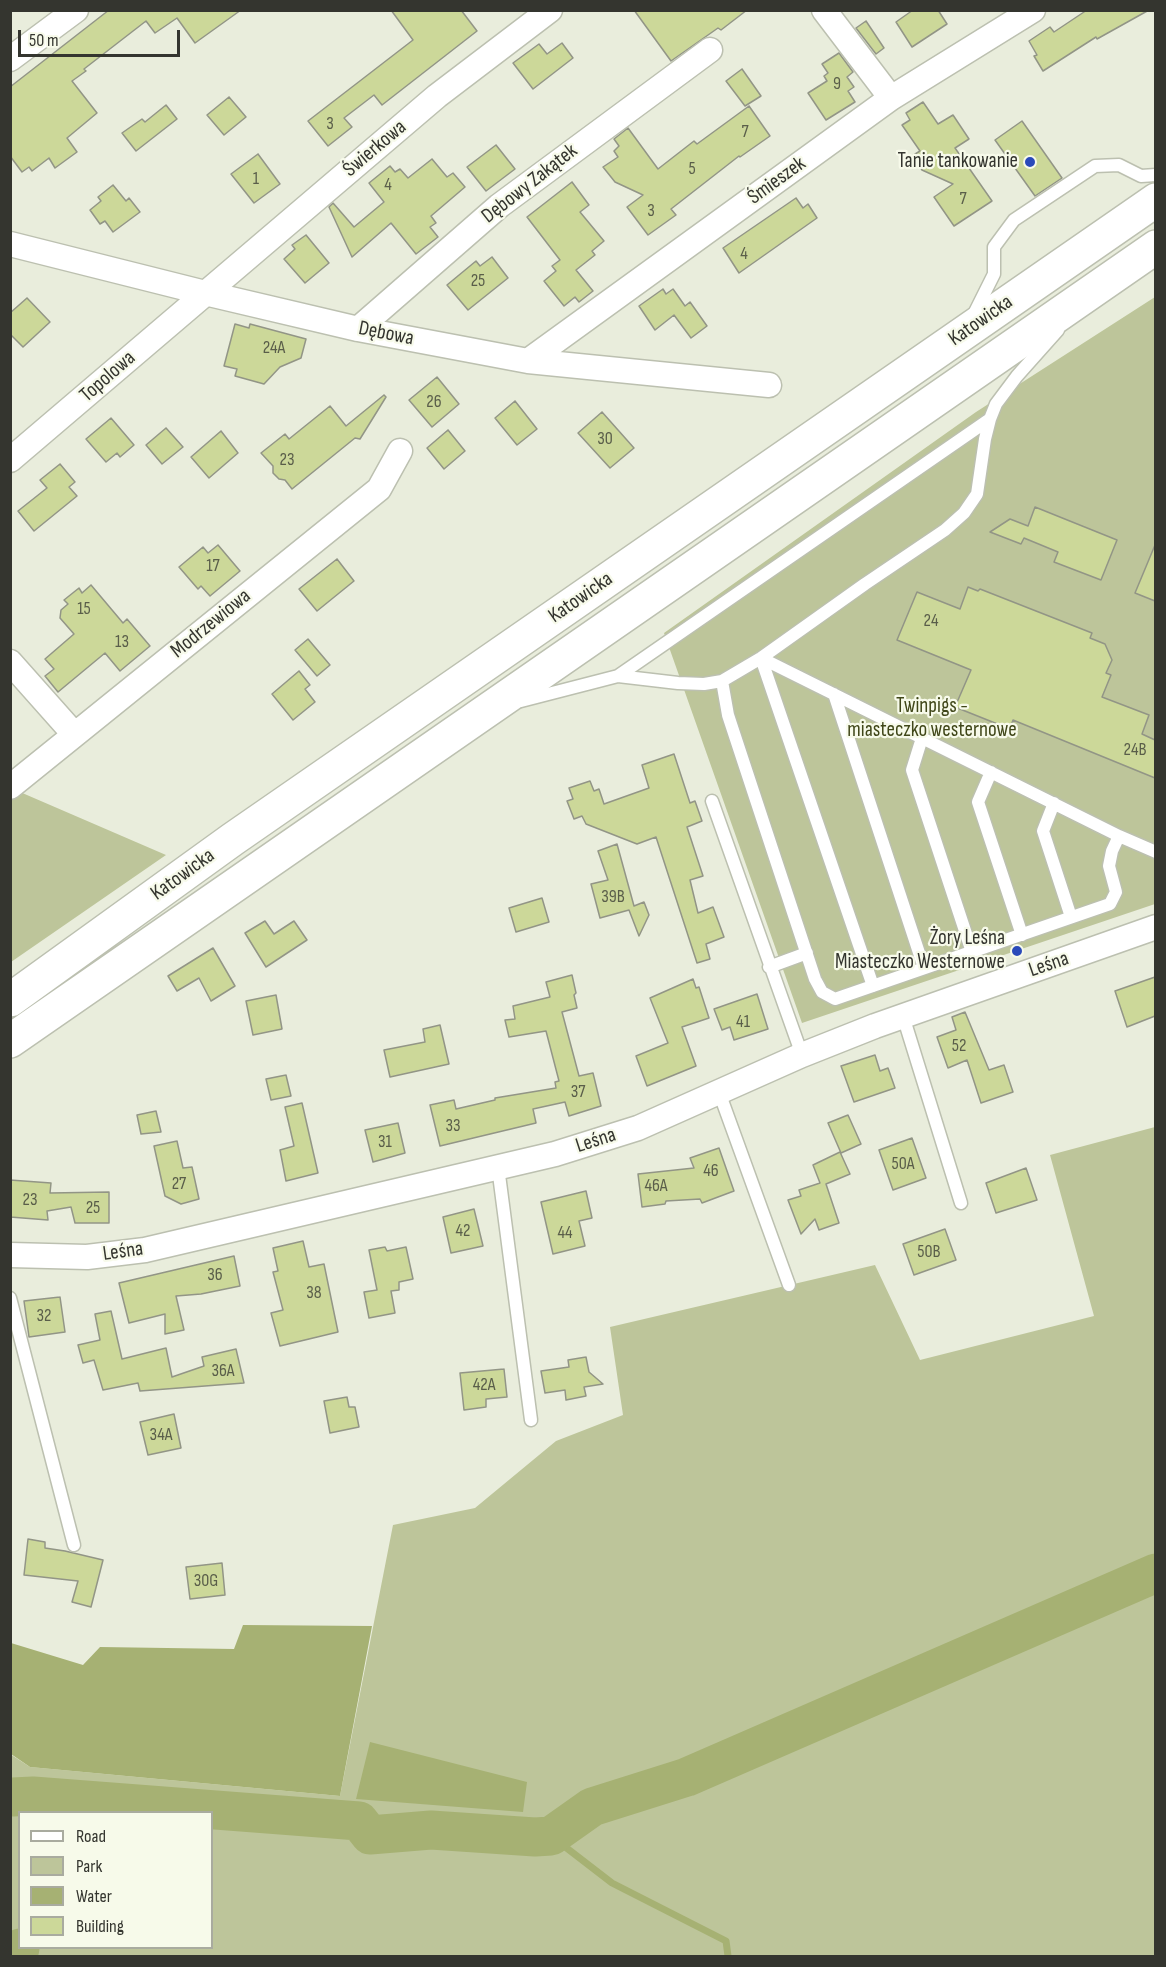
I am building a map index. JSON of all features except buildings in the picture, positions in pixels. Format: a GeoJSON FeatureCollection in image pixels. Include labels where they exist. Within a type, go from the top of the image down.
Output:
{"type":"FeatureCollection","features":[{"type":"Feature","properties":{"kind":"main road","name":"Katowicka"},"geometry":{"type":"LineString","coordinates":[[10,1000],[243,832],[1155,200]]}},
{"type":"Feature","properties":{"kind":"main road","name":"Katowicka"},"geometry":{"type":"LineString","coordinates":[[10,1041],[1155,248]]}},
{"type":"Feature","properties":{"kind":"street"},"geometry":{"type":"LineString","coordinates":[[10,59],[76,10]]}},
{"type":"Feature","properties":{"kind":"street","name":"Świerkowa"},"geometry":{"type":"LineString","coordinates":[[205,293],[437,96],[550,10]]}},
{"type":"Feature","properties":{"kind":"street"},"geometry":{"type":"LineString","coordinates":[[824,10],[891,98]]}},
{"type":"Feature","properties":{"kind":"street","name":"Śmieszek"},"geometry":{"type":"LineString","coordinates":[[528,362],[891,98],[1033,10]]}},
{"type":"Feature","properties":{"kind":"street","name":"Dębowy Zakątek"},"geometry":{"type":"LineString","coordinates":[[358,329],[499,206],[710,50]]}},
{"type":"Feature","properties":{"kind":"street","name":"Dębowa"},"geometry":{"type":"LineString","coordinates":[[10,244],[358,329],[528,362],[769,385]]}},
{"type":"Feature","properties":{"kind":"street","name":"Topolowa"},"geometry":{"type":"LineString","coordinates":[[10,460],[205,293]]}},
{"type":"Feature","properties":{"kind":"street","name":"Modrzewiowa"},"geometry":{"type":"LineString","coordinates":[[10,787],[379,489],[400,452]]}},
{"type":"Feature","properties":{"kind":"street"},"geometry":{"type":"LineString","coordinates":[[10,662],[74,734]]}},
{"type":"Feature","properties":{"kind":"street","name":"Leśna"},"geometry":{"type":"LineString","coordinates":[[10,1255],[87,1257],[145,1250],[555,1154],[638,1128],[802,1055],[903,1016],[1155,927]]}},
{"type":"Feature","properties":{"kind":"lane"},"geometry":{"type":"LineString","coordinates":[[965,332],[994,274],[994,247],[1014,220],[1095,166],[1119,165],[1141,176],[1155,175]]}},
{"type":"Feature","properties":{"kind":"lane"},"geometry":{"type":"LineString","coordinates":[[486,712],[542,694],[618,676],[678,683],[704,684],[722,681],[761,658],[945,530],[964,513],[977,494],[990,418],[996,404],[1017,376],[1094,290]]}},
{"type":"Feature","properties":{"kind":"lane"},"geometry":{"type":"LineString","coordinates":[[618,676],[990,418]]}},
{"type":"Feature","properties":{"kind":"lane"},"geometry":{"type":"LineString","coordinates":[[761,658],[1155,852]]}},
{"type":"Feature","properties":{"kind":"lane"},"geometry":{"type":"LineString","coordinates":[[761,658],[873,986]]}},
{"type":"Feature","properties":{"kind":"lane"},"geometry":{"type":"LineString","coordinates":[[722,681],[728,715],[815,979],[822,992],[835,999],[1110,904],[1116,892],[1109,866],[1112,851],[1119,836]]}},
{"type":"Feature","properties":{"kind":"lane"},"geometry":{"type":"LineString","coordinates":[[834,694],[924,968]]}},
{"type":"Feature","properties":{"kind":"lane"},"geometry":{"type":"LineString","coordinates":[[922,738],[912,770],[972,952]]}},
{"type":"Feature","properties":{"kind":"lane"},"geometry":{"type":"LineString","coordinates":[[991,772],[978,802],[1022,935]]}},
{"type":"Feature","properties":{"kind":"lane"},"geometry":{"type":"LineString","coordinates":[[712,801],[802,1055]]}},
{"type":"Feature","properties":{"kind":"lane"},"geometry":{"type":"LineString","coordinates":[[1054,803],[1043,831],[1071,917]]}},
{"type":"Feature","properties":{"kind":"lane"},"geometry":{"type":"LineString","coordinates":[[769,967],[807,953]]}},
{"type":"Feature","properties":{"kind":"lane"},"geometry":{"type":"LineString","coordinates":[[903,1016],[961,1203]]}},
{"type":"Feature","properties":{"kind":"lane"},"geometry":{"type":"LineString","coordinates":[[719,1092],[789,1285]]}},
{"type":"Feature","properties":{"kind":"lane"},"geometry":{"type":"LineString","coordinates":[[498,1167],[531,1420]]}},
{"type":"Feature","properties":{"kind":"lane"},"geometry":{"type":"LineString","coordinates":[[10,1298],[74,1545]]}},
{"type":"Feature","properties":{"kind":"green space","name":"Twinpigs - miasteczko westernowe"},"geometry":{"type":"Polygon","coordinates":[[[1155,297],[1155,904],[802,1023],[664,633],[976,412],[1155,297]]]}},
{"type":"Feature","properties":{"kind":"green space"},"geometry":{"type":"Polygon","coordinates":[[[20,792],[166,855],[11,962],[11,800],[20,792]]]}},
{"type":"Feature","properties":{"kind":"green space"},"geometry":{"type":"Polygon","coordinates":[[[1155,1127],[1155,1956],[11,1956],[10,1754],[30,1767],[340,1796],[393,1525],[475,1508],[556,1441],[623,1415],[610,1327],[875,1265],[920,1360],[1094,1316],[1050,1155],[1155,1127]]]}},
{"type":"Feature","properties":{"kind":"water"},"geometry":{"type":"Polygon","coordinates":[[[243,1625],[372,1626],[340,1796],[30,1767],[11,1754],[11,1643],[83,1665],[100,1647],[234,1649],[243,1625]]]}},
{"type":"Feature","properties":{"kind":"water"},"geometry":{"type":"Polygon","coordinates":[[[370,1742],[527,1782],[523,1812],[356,1799],[370,1742]]]}},
{"type":"Feature","properties":{"kind":"waterway"},"geometry":{"type":"LineString","coordinates":[[13,1797],[33,1796],[359,1821],[370,1835],[431,1830],[551,1836],[592,1807],[687,1777],[1156,1573]]}},
{"type":"Feature","properties":{"kind":"waterway"},"geometry":{"type":"LineString","coordinates":[[551,1836],[612,1883],[726,1941],[728,1956]]}},
{"type":"Feature","properties":{"kind":"waterway"},"geometry":{"type":"LineString","coordinates":[[18,1956],[20,1949]]}},
{"type":"Feature","properties":{"kind":"place","name":"Tanie tankowanie"},"geometry":{"type":"Point","coordinates":[1030,162]}},
{"type":"Feature","properties":{"kind":"place","name":"Żory Leśna Miasteczko Westernowe"},"geometry":{"type":"Point","coordinates":[1017,951]}}]}
